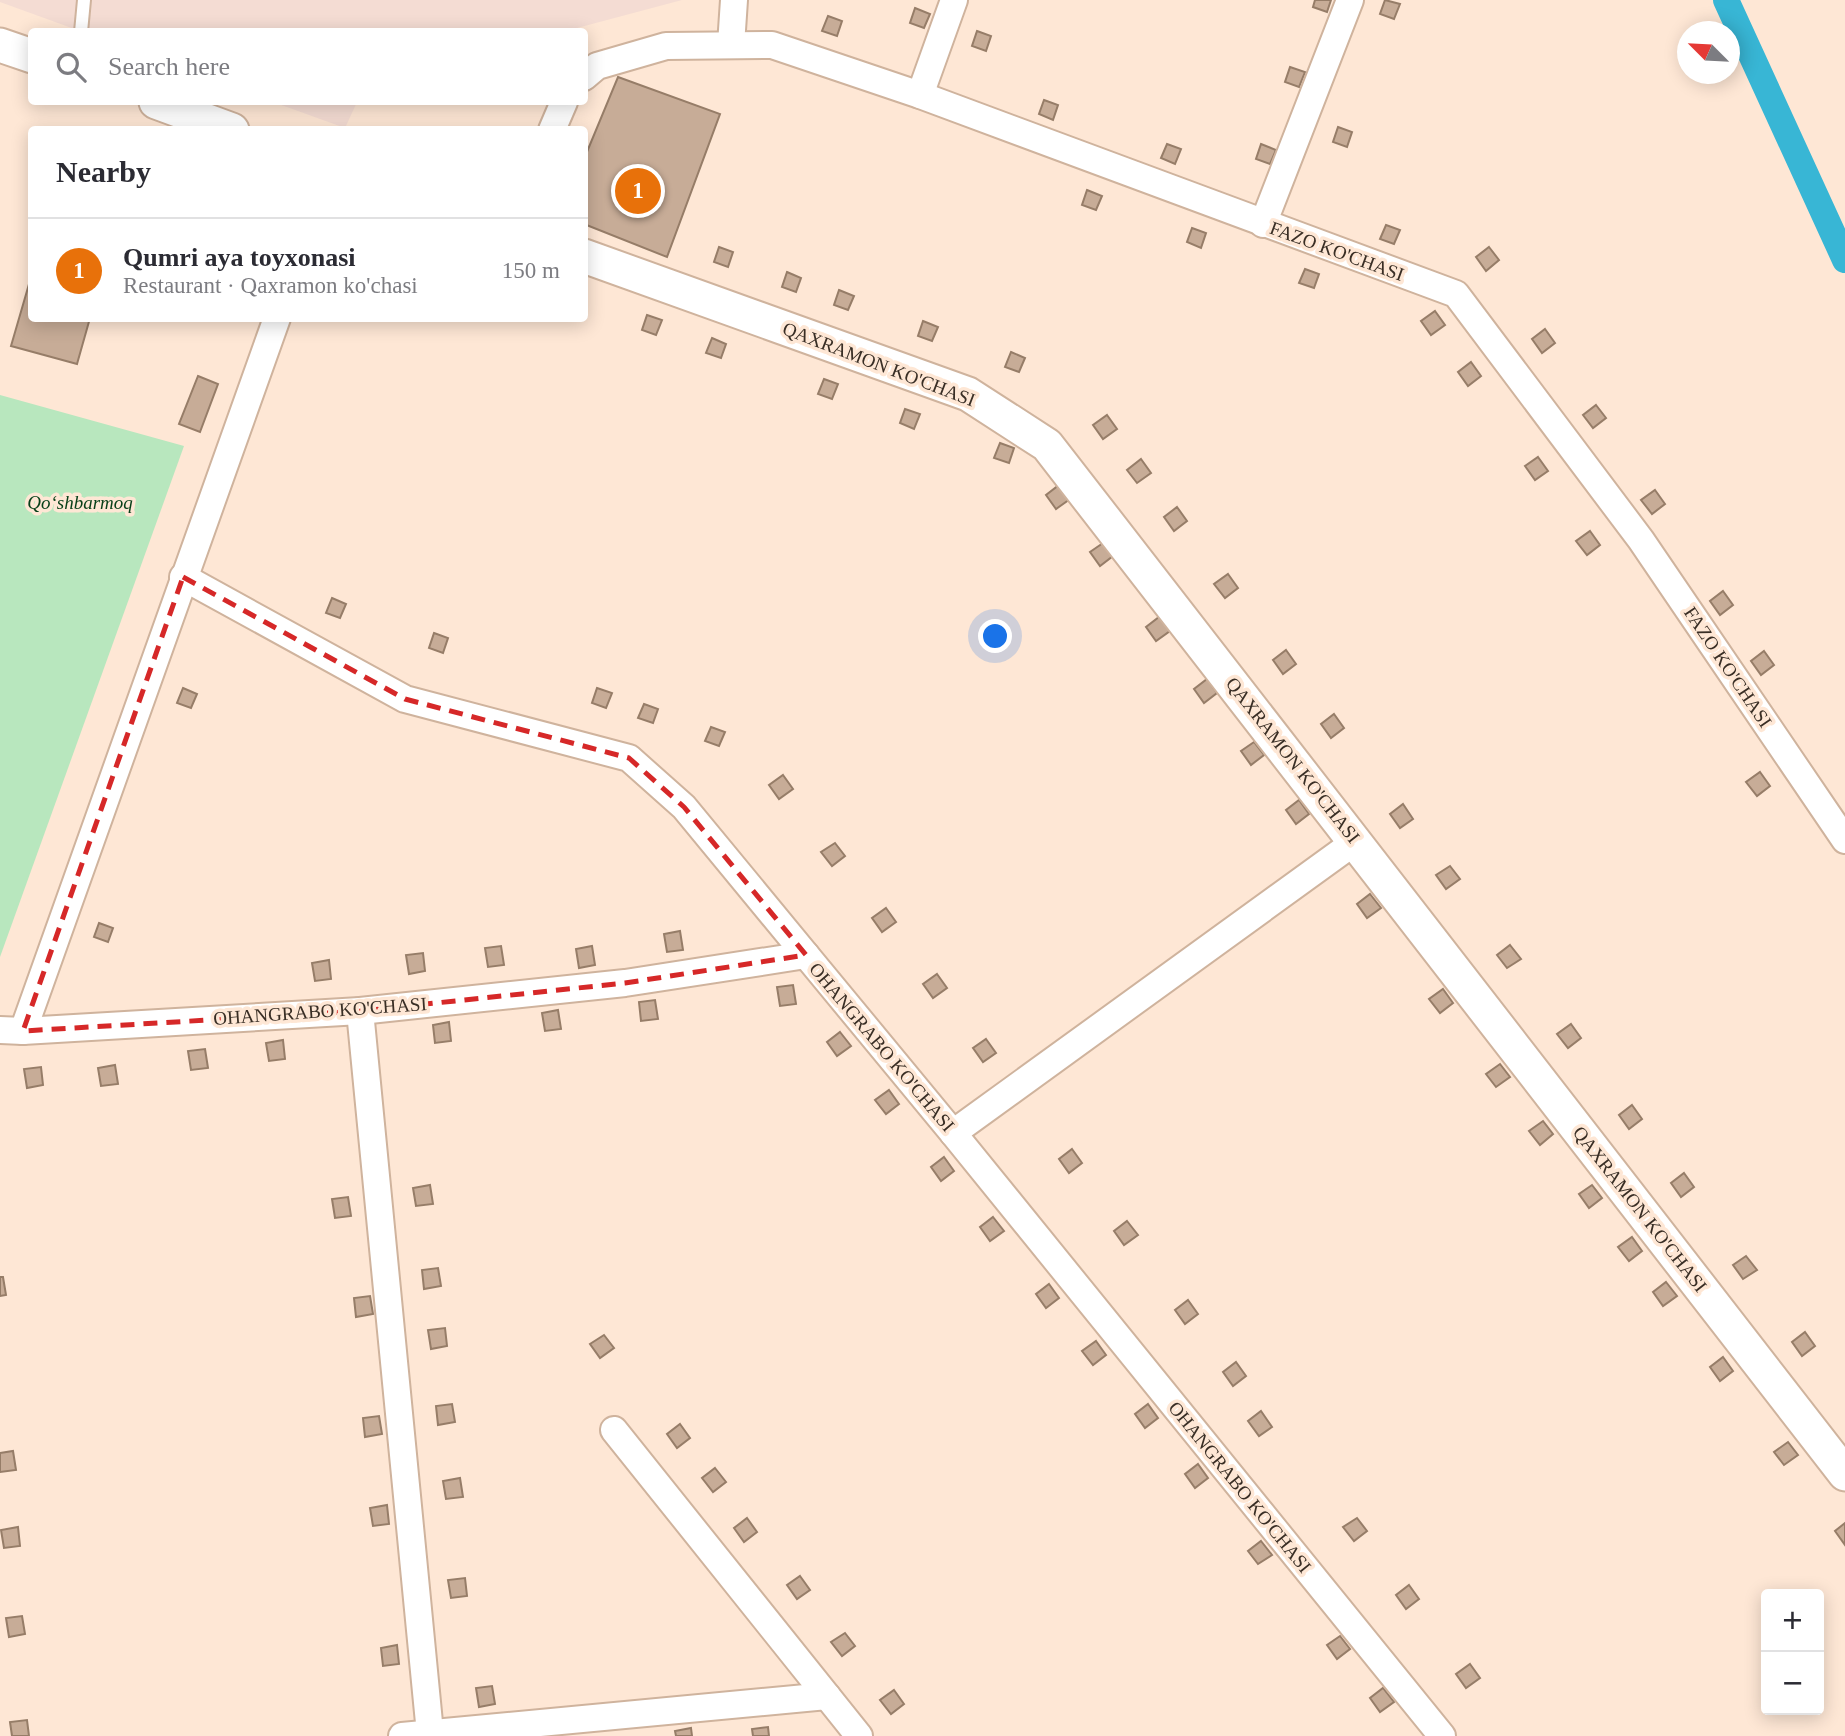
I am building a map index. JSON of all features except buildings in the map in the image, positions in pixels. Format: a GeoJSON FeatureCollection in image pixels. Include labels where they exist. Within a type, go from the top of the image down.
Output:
{"type":"FeatureCollection","features":[{"type":"Feature","properties":{"kind":"street"},"geometry":{"type":"LineString","coordinates":[[731,45],[734,0]]}},
{"type":"Feature","properties":{"kind":"street"},"geometry":{"type":"LineString","coordinates":[[920,95],[954,0]]}},
{"type":"Feature","properties":{"kind":"street"},"geometry":{"type":"LineString","coordinates":[[1263,224],[1350,0]]}},
{"type":"Feature","properties":{"kind":"street"},"geometry":{"type":"LineString","coordinates":[[0,45],[28,55]]}},
{"type":"Feature","properties":{"kind":"street","name":"FAZO KO'CHASI"},"geometry":{"type":"LineString","coordinates":[[588,74],[597,66],[666,46],[772,45],[920,95],[1456,294],[1641,540],[1845,840]]}},
{"type":"Feature","properties":{"kind":"street"},"geometry":{"type":"LineString","coordinates":[[164,105],[221,126]]}},
{"type":"Feature","properties":{"kind":"street"},"geometry":{"type":"LineString","coordinates":[[554,126],[563,105]]}},
{"type":"Feature","properties":{"kind":"street","name":"QAXRAMON KO'CHASI"},"geometry":{"type":"LineString","coordinates":[[588,257],[968,394],[1047,445],[1845,1474]]}},
{"type":"Feature","properties":{"kind":"street"},"geometry":{"type":"LineString","coordinates":[[11,1030],[183,577],[276,322]]}},
{"type":"Feature","properties":{"kind":"street"},"geometry":{"type":"LineString","coordinates":[[183,577],[405,699],[629,758],[684,807],[806,955]]}},
{"type":"Feature","properties":{"kind":"street"},"geometry":{"type":"LineString","coordinates":[[953,1133],[1356,841]]}},
{"type":"Feature","properties":{"kind":"street","name":"OHANGRABO KO'CHASI"},"geometry":{"type":"LineString","coordinates":[[11,1030],[360,1011],[625,983],[806,955],[1442,1736]]}},
{"type":"Feature","properties":{"kind":"street"},"geometry":{"type":"LineString","coordinates":[[360,1011],[430,1733]]}},
{"type":"Feature","properties":{"kind":"street"},"geometry":{"type":"LineString","coordinates":[[614,1430],[859,1736]]}},
{"type":"Feature","properties":{"kind":"street"},"geometry":{"type":"LineString","coordinates":[[402,1736],[827,1696]]}},
{"type":"Feature","properties":{"kind":"lane"},"geometry":{"type":"LineString","coordinates":[[81,28],[84,0]]}},
{"type":"Feature","properties":{"kind":"highlighted area"},"geometry":{"type":"Polygon","coordinates":[[[183,577],[405,699],[629,758],[684,807],[806,955],[625,983],[360,1011],[23,1031],[183,577]]]}},
{"type":"Feature","properties":{"kind":"shaded area"},"geometry":{"type":"Polygon","coordinates":[[[682,0],[577,28],[72,28],[0,2],[682,0]]]}},
{"type":"Feature","properties":{"kind":"shaded area"},"geometry":{"type":"Polygon","coordinates":[[[281,105],[356,105],[346,126],[281,105]]]}},
{"type":"Feature","properties":{"kind":"green space","name":"Qo‘shbarmoq"},"geometry":{"type":"Polygon","coordinates":[[[0,395],[184,446],[0,957],[0,395]]]}},
{"type":"Feature","properties":{"kind":"waterway"},"geometry":{"type":"LineString","coordinates":[[1726,0],[1845,260]]}},
{"type":"Feature","properties":{"kind":"place","name":"Qumri aya toyxonasi"},"geometry":{"type":"Point","coordinates":[638,191]}}]}
